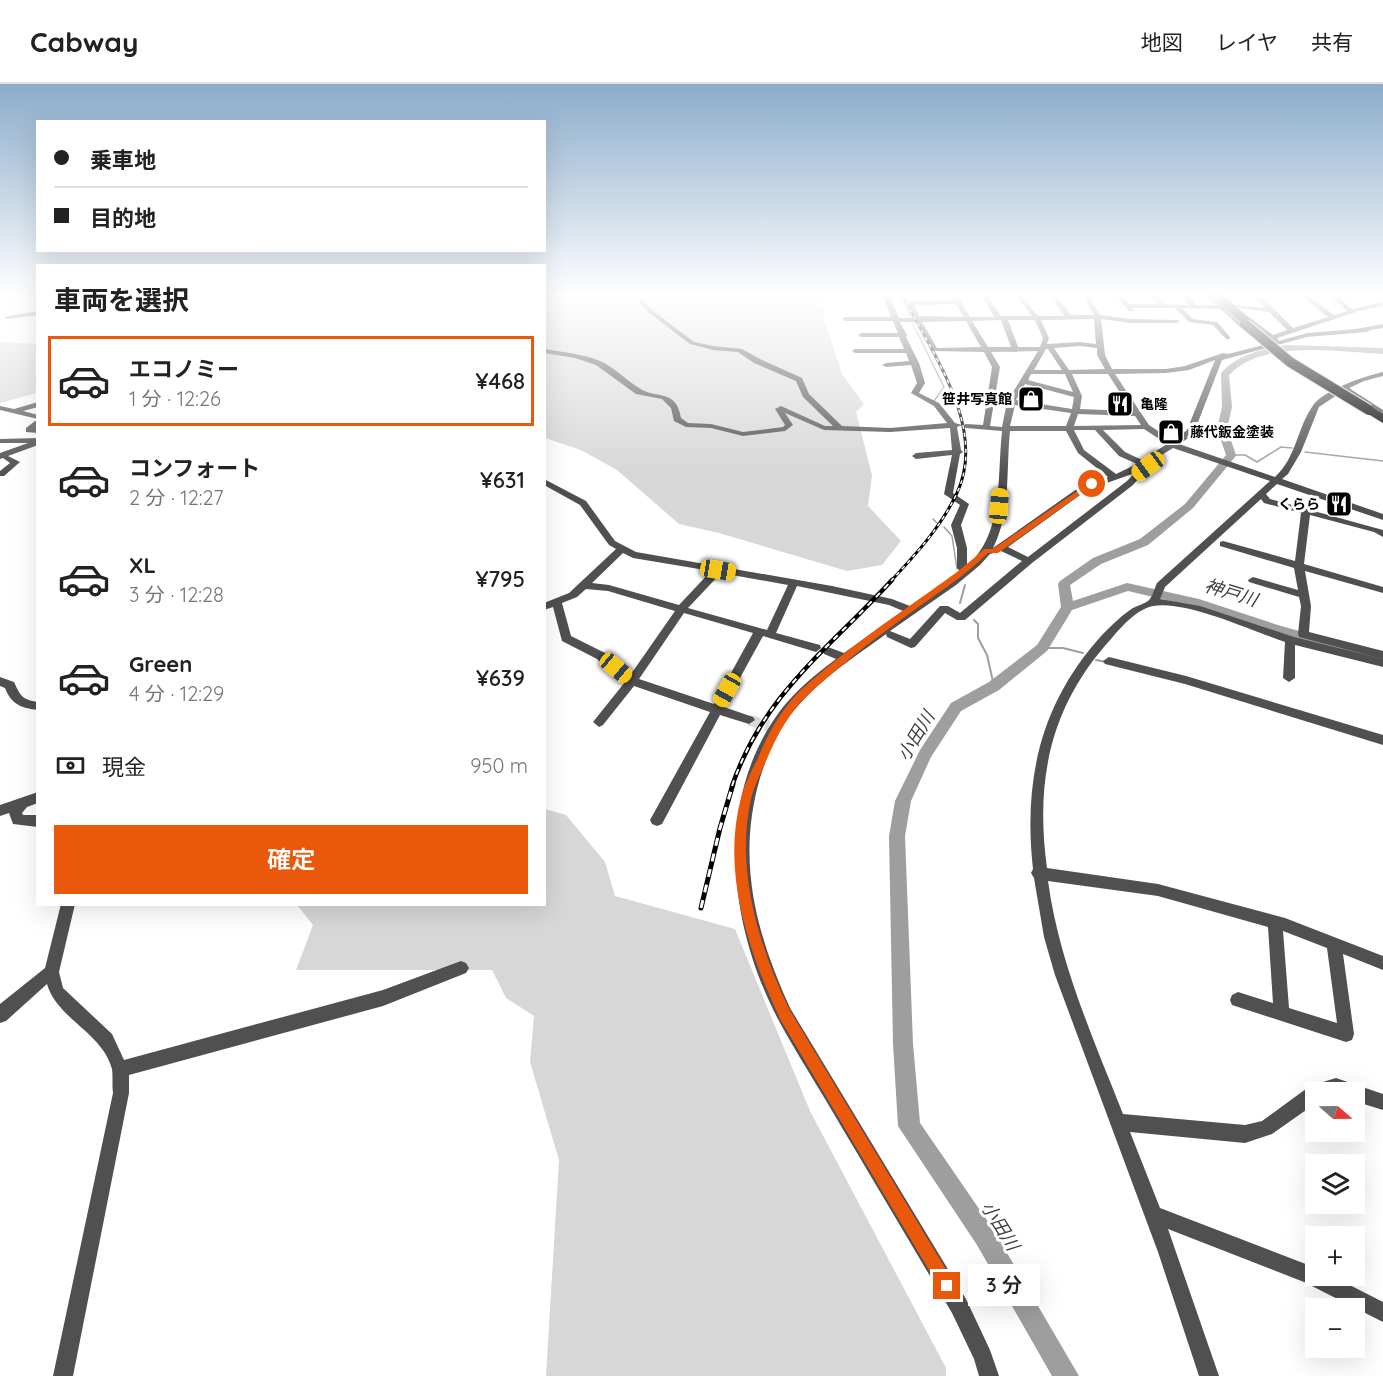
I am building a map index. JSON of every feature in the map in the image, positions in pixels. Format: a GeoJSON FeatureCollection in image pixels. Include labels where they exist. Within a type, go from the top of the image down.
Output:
{"type":"FeatureCollection","features":[{"type":"Feature","properties":{"kind":"highway"},"geometry":{"type":"LineString","coordinates":[[1280,353],[1290,362],[1379,415]]}},
{"type":"Feature","properties":{"kind":"street"},"geometry":{"type":"LineString","coordinates":[[559,353],[599,363],[639,392],[664,397],[675,407],[677,420],[687,426],[711,426],[743,434],[785,429],[789,425],[779,409],[781,408],[820,427],[890,430],[959,425],[1005,429],[1148,429]]}},
{"type":"Feature","properties":{"kind":"street"},"geometry":{"type":"LineString","coordinates":[[745,353],[799,380],[806,395],[839,427]]}},
{"type":"Feature","properties":{"kind":"street"},"geometry":{"type":"LineString","coordinates":[[911,353],[921,383],[915,393],[938,406],[959,425],[959,452],[948,494],[964,504],[956,525],[962,548],[962,568],[966,571]]}},
{"type":"Feature","properties":{"kind":"street"},"geometry":{"type":"LineString","coordinates":[[986,428],[990,392],[997,370],[988,353]]}},
{"type":"Feature","properties":{"kind":"street"},"geometry":{"type":"LineString","coordinates":[[989,1376],[983,1357],[959,1306],[784,1014],[766,975],[742,882],[741,838],[746,798],[772,727],[806,691],[846,658],[909,610],[966,571],[986,551],[996,535],[1005,429],[1011,402],[1041,353]]}},
{"type":"Feature","properties":{"kind":"street"},"geometry":{"type":"LineString","coordinates":[[1051,353],[1068,373],[1078,396],[1069,429],[1081,451],[1115,478]]}},
{"type":"Feature","properties":{"kind":"street"},"geometry":{"type":"LineString","coordinates":[[1101,353],[1103,361],[1148,429],[1174,445],[1383,517]]}},
{"type":"Feature","properties":{"kind":"street"},"geometry":{"type":"LineString","coordinates":[[1028,372],[1111,373],[1174,370],[1231,353]]}},
{"type":"Feature","properties":{"kind":"street"},"geometry":{"type":"LineString","coordinates":[[986,551],[995,551],[1084,488],[1115,478],[1144,464],[1174,445],[1191,430],[1218,360],[1235,353]]}},
{"type":"Feature","properties":{"kind":"street"},"geometry":{"type":"LineString","coordinates":[[886,365],[915,363]]}},
{"type":"Feature","properties":{"kind":"street"},"geometry":{"type":"LineString","coordinates":[[1209,1376],[1155,1215],[1082,1037],[1048,930],[1038,873],[1038,791],[1046,740],[1054,714],[1073,680],[1102,642],[1134,612],[1155,597],[1274,479],[1285,472],[1294,458],[1312,411],[1343,387],[1383,374]]}},
{"type":"Feature","properties":{"kind":"street"},"geometry":{"type":"LineString","coordinates":[[1023,381],[1078,396]]}},
{"type":"Feature","properties":{"kind":"street"},"geometry":{"type":"LineString","coordinates":[[1343,387],[1379,415]]}},
{"type":"Feature","properties":{"kind":"street"},"geometry":{"type":"LineString","coordinates":[[1333,393],[1379,415]]}},
{"type":"Feature","properties":{"kind":"street"},"geometry":{"type":"LineString","coordinates":[[1011,402],[1073,411],[1137,414]]}},
{"type":"Feature","properties":{"kind":"street"},"geometry":{"type":"LineString","coordinates":[[15,411],[36,405]]}},
{"type":"Feature","properties":{"kind":"street"},"geometry":{"type":"LineString","coordinates":[[0,408],[36,416]]}},
{"type":"Feature","properties":{"kind":"street"},"geometry":{"type":"LineString","coordinates":[[36,424],[29,429],[36,431]]}},
{"type":"Feature","properties":{"kind":"street"},"geometry":{"type":"LineString","coordinates":[[1097,428],[1122,454],[1144,464]]}},
{"type":"Feature","properties":{"kind":"street"},"geometry":{"type":"LineString","coordinates":[[1148,429],[1147,434],[1161,453]]}},
{"type":"Feature","properties":{"kind":"street"},"geometry":{"type":"LineString","coordinates":[[0,441],[36,441]]}},
{"type":"Feature","properties":{"kind":"street"},"geometry":{"type":"LineString","coordinates":[[5,460],[36,442]]}},
{"type":"Feature","properties":{"kind":"street"},"geometry":{"type":"LineString","coordinates":[[916,456],[959,452]]}},
{"type":"Feature","properties":{"kind":"street"},"geometry":{"type":"LineString","coordinates":[[891,634],[911,644],[944,608],[961,618],[1030,560],[1130,483],[1133,477],[1162,456],[1161,453]]}},
{"type":"Feature","properties":{"kind":"street"},"geometry":{"type":"LineString","coordinates":[[5,460],[35,454]]}},
{"type":"Feature","properties":{"kind":"street"},"geometry":{"type":"LineString","coordinates":[[546,482],[583,503],[606,537],[621,550],[655,561],[863,595],[909,610]]}},
{"type":"Feature","properties":{"kind":"street"},"geometry":{"type":"LineString","coordinates":[[1261,492],[1267,501],[1383,534]]}},
{"type":"Feature","properties":{"kind":"street"},"geometry":{"type":"LineString","coordinates":[[1306,512],[1299,566],[1305,595],[1303,634],[1383,655]]}},
{"type":"Feature","properties":{"kind":"street"},"geometry":{"type":"LineString","coordinates":[[1223,544],[1383,590]]}},
{"type":"Feature","properties":{"kind":"street"},"geometry":{"type":"LineString","coordinates":[[1001,547],[1030,560]]}},
{"type":"Feature","properties":{"kind":"street"},"geometry":{"type":"LineString","coordinates":[[546,606],[573,595],[621,550]]}},
{"type":"Feature","properties":{"kind":"street"},"geometry":{"type":"LineString","coordinates":[[599,722],[632,681],[682,608],[718,570]]}},
{"type":"Feature","properties":{"kind":"street"},"geometry":{"type":"LineString","coordinates":[[1253,580],[1305,595]]}},
{"type":"Feature","properties":{"kind":"street"},"geometry":{"type":"LineString","coordinates":[[657,820],[716,710],[794,582]]}},
{"type":"Feature","properties":{"kind":"street"},"geometry":{"type":"LineString","coordinates":[[583,585],[609,588],[682,608],[846,658]]}},
{"type":"Feature","properties":{"kind":"street"},"geometry":{"type":"LineString","coordinates":[[1155,597],[1290,639],[1383,663]]}},
{"type":"Feature","properties":{"kind":"street"},"geometry":{"type":"LineString","coordinates":[[557,603],[566,638],[601,656],[632,681],[749,720]]}},
{"type":"Feature","properties":{"kind":"street"},"geometry":{"type":"LineString","coordinates":[[1289,678],[1290,639]]}},
{"type":"Feature","properties":{"kind":"street"},"geometry":{"type":"LineString","coordinates":[[1109,661],[1186,680],[1383,740]]}},
{"type":"Feature","properties":{"kind":"street"},"geometry":{"type":"LineString","coordinates":[[0,681],[10,685],[14,698],[21,704],[36,706]]}},
{"type":"Feature","properties":{"kind":"street"},"geometry":{"type":"LineString","coordinates":[[0,812],[32,797]]}},
{"type":"Feature","properties":{"kind":"street"},"geometry":{"type":"LineString","coordinates":[[18,820],[15,812],[32,797]]}},
{"type":"Feature","properties":{"kind":"street"},"geometry":{"type":"LineString","coordinates":[[0,812],[18,820],[36,821]]}},
{"type":"Feature","properties":{"kind":"street"},"geometry":{"type":"LineString","coordinates":[[1038,873],[1137,885],[1275,922],[1383,963]]}},
{"type":"Feature","properties":{"kind":"street"},"geometry":{"type":"LineString","coordinates":[[63,1376],[121,1093],[120,1069],[106,1040],[57,993],[51,972],[68,906]]}},
{"type":"Feature","properties":{"kind":"street"},"geometry":{"type":"LineString","coordinates":[[1275,922],[1281,1013]]}},
{"type":"Feature","properties":{"kind":"street"},"geometry":{"type":"LineString","coordinates":[[1238,1000],[1346,1034],[1334,946]]}},
{"type":"Feature","properties":{"kind":"street"},"geometry":{"type":"LineString","coordinates":[[120,1069],[383,998],[461,968]]}},
{"type":"Feature","properties":{"kind":"street"},"geometry":{"type":"LineString","coordinates":[[0,1015],[51,972]]}},
{"type":"Feature","properties":{"kind":"street"},"geometry":{"type":"LineString","coordinates":[[1365,1096],[1383,1102]]}},
{"type":"Feature","properties":{"kind":"street"},"geometry":{"type":"LineString","coordinates":[[1118,1122],[1245,1134],[1266,1128],[1305,1100]]}},
{"type":"Feature","properties":{"kind":"street"},"geometry":{"type":"LineString","coordinates":[[1155,1215],[1309,1275],[1383,1312]]}},
{"type":"Feature","properties":{"kind":"shaded area"},"geometry":{"type":"Polygon","coordinates":[[[0,353],[36,353],[36,393],[0,403],[0,353]]]}},
{"type":"Feature","properties":{"kind":"shaded area"},"geometry":{"type":"Polygon","coordinates":[[[546,353],[835,353],[842,374],[864,404],[856,412],[872,475],[868,506],[901,541],[882,565],[847,571],[719,533],[679,524],[617,470],[581,450],[546,438],[546,353]]]}},
{"type":"Feature","properties":{"kind":"shaded area"},"geometry":{"type":"Polygon","coordinates":[[[546,809],[566,815],[605,862],[615,896],[735,929],[810,1111],[946,1368],[946,1376],[546,1376],[559,1160],[530,1062],[534,1016],[506,998],[492,970],[296,970],[313,925],[298,906],[546,906],[546,809]]]}},
{"type":"Feature","properties":{"kind":"waterway"},"geometry":{"type":"LineString","coordinates":[[927,353],[944,387],[934,401]]}},
{"type":"Feature","properties":{"kind":"waterway","name":"小田川"},"geometry":{"type":"LineString","coordinates":[[1067,607],[1064,584],[1097,561],[1144,542],[1189,506],[1231,455],[1222,429],[1227,407],[1224,375],[1235,363],[1263,353]]}},
{"type":"Feature","properties":{"kind":"waterway"},"geometry":{"type":"LineString","coordinates":[[1231,455],[1245,455],[1257,462],[1281,447],[1292,448]]}},
{"type":"Feature","properties":{"kind":"waterway"},"geometry":{"type":"LineString","coordinates":[[1305,452],[1383,461]]}},
{"type":"Feature","properties":{"kind":"waterway"},"geometry":{"type":"LineString","coordinates":[[933,519],[938,524]]}},
{"type":"Feature","properties":{"kind":"waterway"},"geometry":{"type":"LineString","coordinates":[[944,527],[952,536],[957,569]]}},
{"type":"Feature","properties":{"kind":"waterway"},"geometry":{"type":"LineString","coordinates":[[960,603],[965,585]]}},
{"type":"Feature","properties":{"kind":"waterway","name":"神戸川"},"geometry":{"type":"LineString","coordinates":[[1067,607],[1127,587],[1194,602],[1277,630],[1383,659]]}},
{"type":"Feature","properties":{"kind":"waterway","name":"小田川"},"geometry":{"type":"LineString","coordinates":[[1066,1376],[985,1237],[909,1126],[903,1044],[897,836],[903,801],[925,754],[956,707],[994,686],[1042,648],[1067,607]]}},
{"type":"Feature","properties":{"kind":"waterway"},"geometry":{"type":"LineString","coordinates":[[974,620],[978,624],[978,638],[987,655],[994,686]]}},
{"type":"Feature","properties":{"kind":"waterway"},"geometry":{"type":"LineString","coordinates":[[1042,648],[1063,648],[1083,653]]}},
{"type":"Feature","properties":{"kind":"waterway"},"geometry":{"type":"LineString","coordinates":[[1096,660],[1106,662]]}},
{"type":"Feature","properties":{"kind":"tunnel"},"geometry":{"type":"LineString","coordinates":[[749,720],[769,726]]}},
{"type":"Feature","properties":{"kind":"railway"},"geometry":{"type":"LineString","coordinates":[[891,581],[936,529],[957,493],[965,468],[965,442],[961,416],[952,390],[934,353]]}},
{"type":"Feature","properties":{"kind":"railway"},"geometry":{"type":"LineString","coordinates":[[732,786],[745,753],[780,698],[800,674],[892,580]]}},
{"type":"Feature","properties":{"kind":"railway"},"geometry":{"type":"LineString","coordinates":[[701,908],[733,784]]}},
{"type":"Feature","properties":{"kind":"place","name":"笹井写真館"},"geometry":{"type":"Point","coordinates":[1031,399]}},
{"type":"Feature","properties":{"kind":"place","name":"亀隆"},"geometry":{"type":"Point","coordinates":[1120,404]}},
{"type":"Feature","properties":{"kind":"place","name":"藤代鈑金塗装"},"geometry":{"type":"Point","coordinates":[1171,432]}},
{"type":"Feature","properties":{"kind":"place","name":"くらら"},"geometry":{"type":"Point","coordinates":[1339,504]}},
{"type":"Feature","properties":{"kind":"route"},"geometry":{"type":"LineString","coordinates":[[947,1286],[784,1014],[766,975],[742,882],[741,838],[746,798],[775,728],[806,691],[909,610],[966,571],[986,551],[995,551],[1092,484]]}}]}
